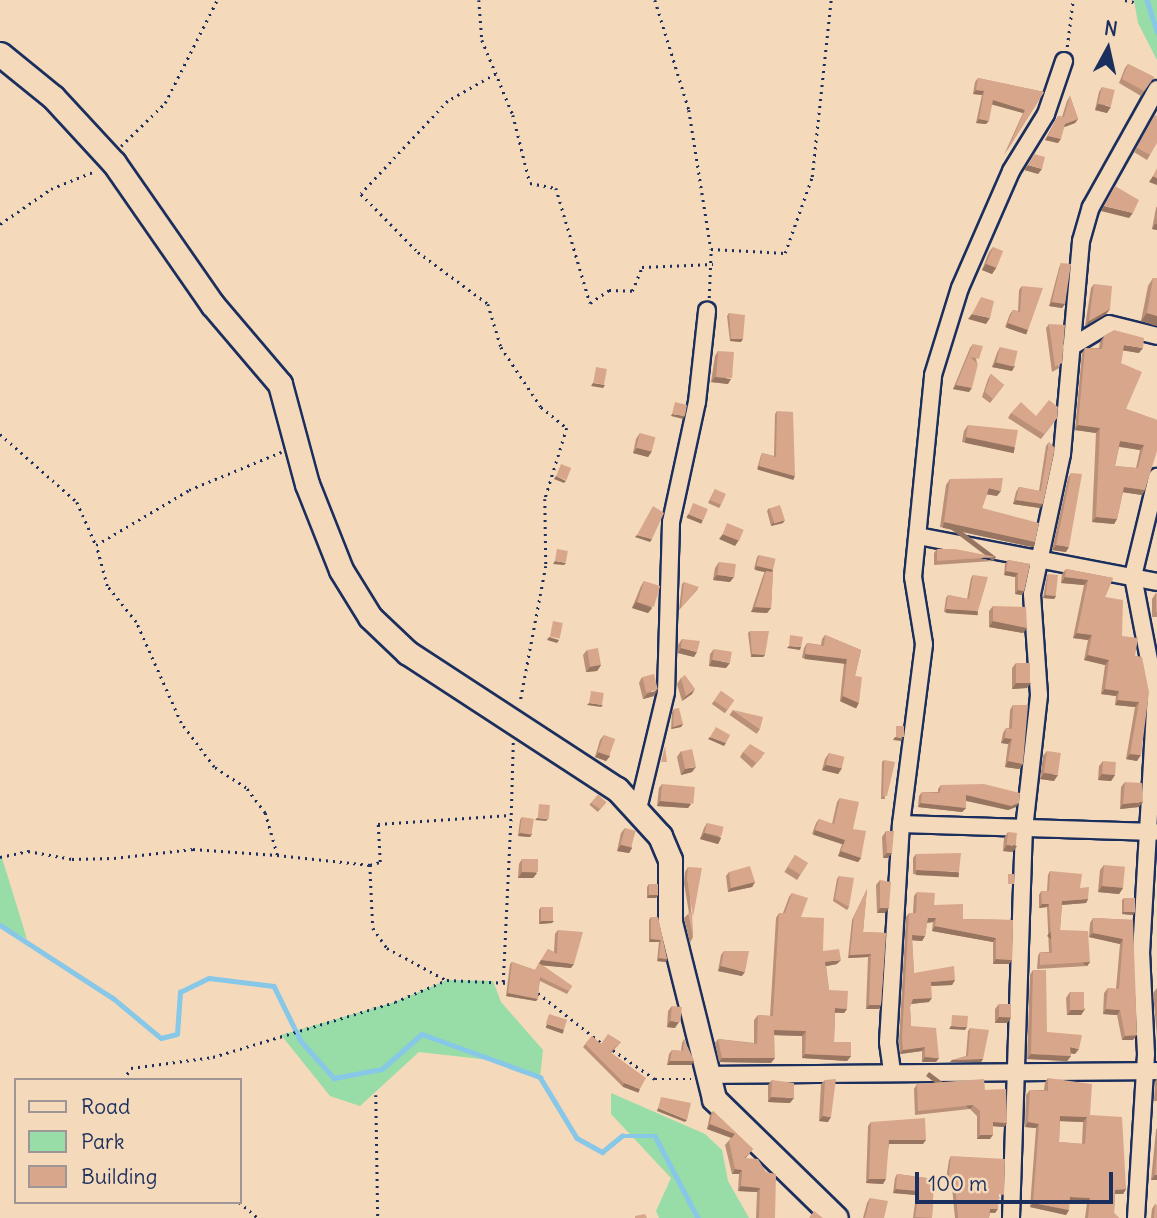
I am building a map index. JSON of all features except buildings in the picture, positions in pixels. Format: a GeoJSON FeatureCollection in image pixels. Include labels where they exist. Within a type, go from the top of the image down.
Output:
{"type":"FeatureCollection","features":[{"type":"Feature","properties":{"kind":"street"},"geometry":{"type":"LineString","coordinates":[[0,54],[53,97],[114,163],[212,304],[280,384],[299,444],[307,484],[341,570],[370,617],[408,653],[515,721],[638,809],[667,847],[670,922],[713,1099],[836,1218]]}},
{"type":"Feature","properties":{"kind":"street"},"geometry":{"type":"LineString","coordinates":[[892,1071],[888,1042],[901,824],[922,695],[924,645],[913,603],[918,536],[943,334],[1011,171],[1046,114],[1064,61]]}},
{"type":"Feature","properties":{"kind":"street"},"geometry":{"type":"LineString","coordinates":[[1012,1218],[1012,1074],[1024,829],[1039,695],[1032,594],[1062,454],[1081,241],[1091,207],[1157,89]]}},
{"type":"Feature","properties":{"kind":"street"},"geometry":{"type":"LineString","coordinates":[[638,809],[667,692],[671,522],[697,402],[707,311]]}},
{"type":"Feature","properties":{"kind":"street"},"geometry":{"type":"LineString","coordinates":[[1071,347],[1109,324],[1157,336]]}},
{"type":"Feature","properties":{"kind":"street"},"geometry":{"type":"LineString","coordinates":[[1136,1218],[1151,1071],[1152,832],[1156,696],[1133,576],[1157,477]]}},
{"type":"Feature","properties":{"kind":"street"},"geometry":{"type":"LineString","coordinates":[[918,536],[1040,556],[1157,582]]}},
{"type":"Feature","properties":{"kind":"street"},"geometry":{"type":"LineString","coordinates":[[901,824],[1152,832]]}},
{"type":"Feature","properties":{"kind":"street"},"geometry":{"type":"LineString","coordinates":[[709,1075],[892,1071],[1012,1074],[1151,1071]]}},
{"type":"Feature","properties":{"kind":"path"},"geometry":{"type":"LineString","coordinates":[[0,224],[51,189],[114,163],[124,137],[165,103],[217,0]]}},
{"type":"Feature","properties":{"kind":"path"},"geometry":{"type":"LineString","coordinates":[[479,0],[482,40],[496,74],[530,183],[556,188],[590,303],[609,290],[632,291],[642,267],[713,264]]}},
{"type":"Feature","properties":{"kind":"path"},"geometry":{"type":"LineString","coordinates":[[655,0],[689,110],[713,264],[707,311]]}},
{"type":"Feature","properties":{"kind":"path"},"geometry":{"type":"LineString","coordinates":[[711,249],[785,253],[812,177],[831,0]]}},
{"type":"Feature","properties":{"kind":"path"},"geometry":{"type":"LineString","coordinates":[[1064,61],[1073,0]]}},
{"type":"Feature","properties":{"kind":"path"},"geometry":{"type":"LineString","coordinates":[[1125,0],[1135,2]]}},
{"type":"Feature","properties":{"kind":"path"},"geometry":{"type":"LineString","coordinates":[[496,74],[448,101],[361,194],[418,252],[488,304],[501,348],[541,407],[567,428],[545,499],[546,566],[515,721],[503,982]]}},
{"type":"Feature","properties":{"kind":"path"},"geometry":{"type":"LineString","coordinates":[[0,434],[77,502],[96,545],[107,586],[136,622],[181,723],[214,767],[253,796],[265,813],[277,855]]}},
{"type":"Feature","properties":{"kind":"path"},"geometry":{"type":"LineString","coordinates":[[96,545],[190,490],[299,444]]}},
{"type":"Feature","properties":{"kind":"path"},"geometry":{"type":"LineString","coordinates":[[0,857],[28,851],[114,858],[193,849],[370,865],[380,862],[378,824],[511,815]]}},
{"type":"Feature","properties":{"kind":"path"},"geometry":{"type":"LineString","coordinates":[[370,865],[373,928],[387,948],[447,980]]}},
{"type":"Feature","properties":{"kind":"path"},"geometry":{"type":"LineString","coordinates":[[124,1078],[131,1068],[213,1057],[395,1002],[447,980],[514,983]]}},
{"type":"Feature","properties":{"kind":"path"},"geometry":{"type":"LineString","coordinates":[[534,990],[655,1079],[709,1075]]}},
{"type":"Feature","properties":{"kind":"path"},"geometry":{"type":"LineString","coordinates":[[376,1096],[379,1218]]}},
{"type":"Feature","properties":{"kind":"path"},"geometry":{"type":"LineString","coordinates":[[241,1204],[258,1218]]}},
{"type":"Feature","properties":{"kind":"green space"},"geometry":{"type":"Polygon","coordinates":[[[1134,0],[1157,0],[1157,60],[1138,23],[1134,0]]]}},
{"type":"Feature","properties":{"kind":"green space"},"geometry":{"type":"Polygon","coordinates":[[[0,857],[2,858],[27,939],[0,925],[0,857]]]}},
{"type":"Feature","properties":{"kind":"green space"},"geometry":{"type":"Polygon","coordinates":[[[447,980],[493,981],[501,1002],[543,1050],[540,1077],[499,1061],[419,1052],[360,1106],[330,1096],[281,1035],[395,1002],[447,980]]]}},
{"type":"Feature","properties":{"kind":"green space"},"geometry":{"type":"Polygon","coordinates":[[[611,1093],[705,1134],[722,1150],[728,1181],[749,1218],[659,1218],[656,1211],[671,1178],[611,1114],[611,1093]]]}},
{"type":"Feature","properties":{"kind":"waterway"},"geometry":{"type":"LineString","coordinates":[[1147,0],[1157,31]]}},
{"type":"Feature","properties":{"kind":"waterway"},"geometry":{"type":"LineString","coordinates":[[0,925],[113,998],[161,1038],[177,1034],[180,992],[209,978],[274,986],[301,1041],[334,1078],[382,1069],[422,1034],[540,1077],[577,1138],[602,1152],[622,1136],[655,1136],[698,1218]]}}]}
